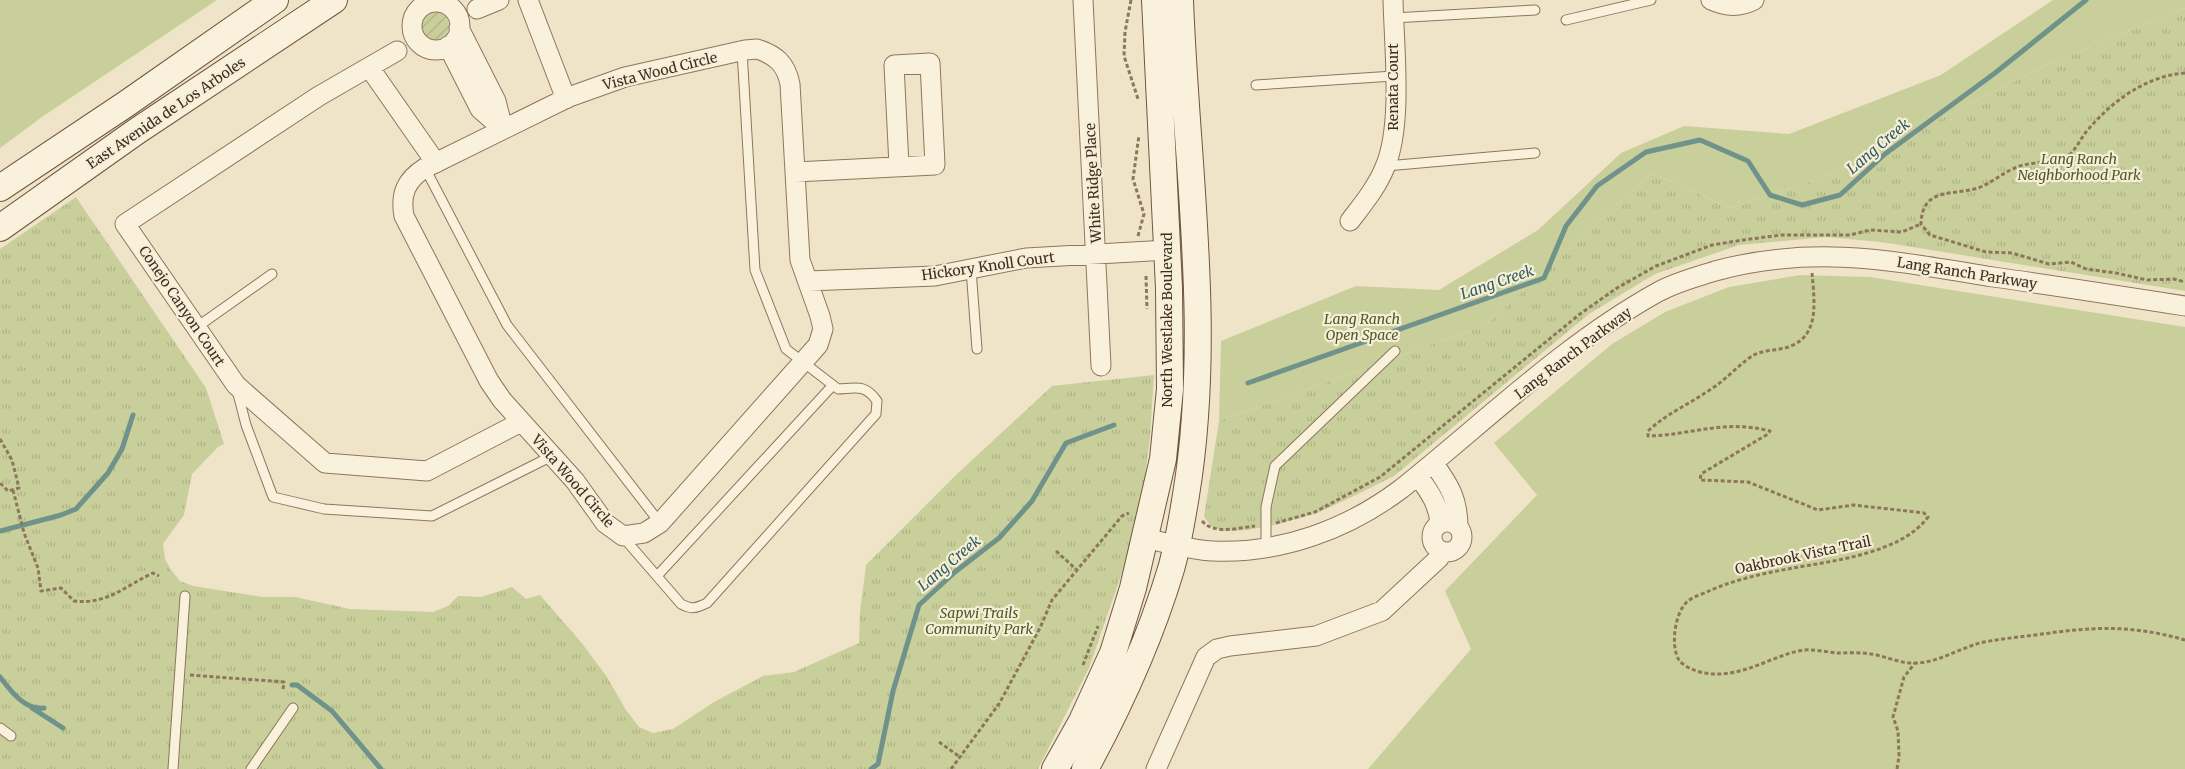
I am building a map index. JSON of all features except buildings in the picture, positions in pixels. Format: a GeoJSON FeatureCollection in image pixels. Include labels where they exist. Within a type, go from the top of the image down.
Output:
{"type":"FeatureCollection","features":[{"type":"Feature","properties":{"kind":"main road"},"geometry":{"type":"LineString","coordinates":[[0,188],[126,104],[275,0]]}},
{"type":"Feature","properties":{"kind":"main road","name":"East Avenida de Los Arboles"},"geometry":{"type":"LineString","coordinates":[[0,228],[137,131],[334,0]]}},
{"type":"Feature","properties":{"kind":"main road","name":"North Westlake Boulevard"},"geometry":{"type":"LineString","coordinates":[[1055,769],[1082,720],[1113,653],[1133,588],[1138,528],[1163,459],[1170,389],[1168,250],[1155,0]]}},
{"type":"Feature","properties":{"kind":"main road","name":"North Westlake Boulevard"},"geometry":{"type":"LineString","coordinates":[[1085,769],[1131,677],[1171,568],[1193,455],[1199,306],[1180,0]]}},
{"type":"Feature","properties":{"kind":"street"},"geometry":{"type":"LineString","coordinates":[[476,9],[499,0]]}},
{"type":"Feature","properties":{"kind":"street"},"geometry":{"type":"LineString","coordinates":[[528,0],[566,99]]}},
{"type":"Feature","properties":{"kind":"street","name":"White Ridge Place"},"geometry":{"type":"LineString","coordinates":[[1083,0],[1097,254],[1101,366]]}},
{"type":"Feature","properties":{"kind":"street"},"geometry":{"type":"LineString","coordinates":[[1712,0],[1722,5],[1735,6],[1746,5],[1754,0]]}},
{"type":"Feature","properties":{"kind":"street"},"geometry":{"type":"LineString","coordinates":[[434,1],[442,2],[454,10],[458,17],[459,28],[457,37],[448,46],[433,49],[419,43],[412,30],[411,8],[434,1]]}},
{"type":"Feature","properties":{"kind":"street","name":"Renata Court"},"geometry":{"type":"LineString","coordinates":[[1350,221],[1372,194],[1386,166],[1392,141],[1395,120],[1393,9]]}},
{"type":"Feature","properties":{"kind":"street"},"geometry":{"type":"LineString","coordinates":[[459,28],[496,101],[503,130]]}},
{"type":"Feature","properties":{"kind":"street"},"geometry":{"type":"LineString","coordinates":[[448,46],[480,109],[503,130]]}},
{"type":"Feature","properties":{"kind":"street","name":"Vista Wood Circle"},"geometry":{"type":"LineString","coordinates":[[757,49],[769,53],[780,60],[787,72],[790,84],[800,260],[823,328],[818,345],[660,522],[644,533],[623,536],[605,523],[575,481],[502,400],[489,381],[404,216],[402,202],[404,190],[414,176],[430,166],[566,99],[624,77],[757,49]]}},
{"type":"Feature","properties":{"kind":"street","name":"Conejo Canyon Court"},"geometry":{"type":"LineString","coordinates":[[397,51],[319,96],[125,224],[236,385],[325,463],[427,471],[521,422]]}},
{"type":"Feature","properties":{"kind":"street"},"geometry":{"type":"LineString","coordinates":[[795,172],[935,164],[930,63],[894,65],[899,166]]}},
{"type":"Feature","properties":{"kind":"street"},"geometry":{"type":"LineString","coordinates":[[369,67],[430,166]]}},
{"type":"Feature","properties":{"kind":"street","name":"Hickory Knoll Court"},"geometry":{"type":"LineString","coordinates":[[808,281],[935,276],[1026,258],[1168,250]]}},
{"type":"Feature","properties":{"kind":"street","name":"Lang Ranch Parkway"},"geometry":{"type":"LineString","coordinates":[[1138,528],[1176,544],[1212,551],[1266,547],[1294,542],[1352,520],[1377,507],[1434,464],[1594,333],[1660,291],[1693,278],[1761,260],[1810,255],[1869,258],[2185,306]]}},
{"type":"Feature","properties":{"kind":"street"},"geometry":{"type":"LineString","coordinates":[[1434,464],[1456,502],[1449,525]]}},
{"type":"Feature","properties":{"kind":"street"},"geometry":{"type":"LineString","coordinates":[[1156,769],[1206,657],[1217,649],[1230,646],[1316,636],[1382,611],[1439,558],[1442,551],[1451,551],[1459,545],[1461,536],[1449,525],[1418,476]]}},
{"type":"Feature","properties":{"kind":"lane"},"geometry":{"type":"LineString","coordinates":[[1566,20],[1651,0]]}},
{"type":"Feature","properties":{"kind":"lane"},"geometry":{"type":"LineString","coordinates":[[1393,9],[1535,10]]}},
{"type":"Feature","properties":{"kind":"lane"},"geometry":{"type":"LineString","coordinates":[[623,536],[681,604],[688,608],[696,609],[707,603],[876,414],[878,401],[870,391],[863,388],[838,389],[786,349],[755,270],[742,51]]}},
{"type":"Feature","properties":{"kind":"lane"},"geometry":{"type":"LineString","coordinates":[[1256,85],[1394,76]]}},
{"type":"Feature","properties":{"kind":"lane"},"geometry":{"type":"LineString","coordinates":[[1386,166],[1536,153]]}},
{"type":"Feature","properties":{"kind":"lane"},"geometry":{"type":"LineString","coordinates":[[430,166],[506,325],[660,522]]}},
{"type":"Feature","properties":{"kind":"lane"},"geometry":{"type":"LineString","coordinates":[[971,269],[977,349]]}},
{"type":"Feature","properties":{"kind":"lane"},"geometry":{"type":"LineString","coordinates":[[197,327],[272,274]]}},
{"type":"Feature","properties":{"kind":"lane"},"geometry":{"type":"LineString","coordinates":[[1266,547],[1266,507],[1275,466],[1395,350]]}},
{"type":"Feature","properties":{"kind":"lane"},"geometry":{"type":"LineString","coordinates":[[236,385],[246,425],[273,497],[324,509],[432,516],[552,456]]}},
{"type":"Feature","properties":{"kind":"lane"},"geometry":{"type":"LineString","coordinates":[[657,576],[833,385]]}},
{"type":"Feature","properties":{"kind":"lane"},"geometry":{"type":"LineString","coordinates":[[173,769],[185,596]]}},
{"type":"Feature","properties":{"kind":"lane"},"geometry":{"type":"LineString","coordinates":[[251,769],[293,708]]}},
{"type":"Feature","properties":{"kind":"lane"},"geometry":{"type":"LineString","coordinates":[[0,728],[11,736]]}},
{"type":"Feature","properties":{"kind":"path"},"geometry":{"type":"LineString","coordinates":[[1131,0],[1125,32],[1124,56],[1138,102]]}},
{"type":"Feature","properties":{"kind":"path"},"geometry":{"type":"LineString","coordinates":[[2185,73],[2173,74],[2154,81],[2137,88],[2123,97],[2097,119],[2080,139],[2071,155],[2020,166],[1987,185],[1972,190],[1946,192],[1935,197],[1924,210],[1921,224],[1930,235],[1986,252],[2012,252],[2049,264],[2071,262],[2086,269],[2147,280],[2174,279],[2185,282]]}},
{"type":"Feature","properties":{"kind":"path"},"geometry":{"type":"LineString","coordinates":[[1139,131],[1133,179],[1144,214],[1138,229],[1137,242],[1146,274],[1147,313]]}},
{"type":"Feature","properties":{"kind":"path","name":"Oakbrook Vista Trail"},"geometry":{"type":"LineString","coordinates":[[1810,255],[1814,305],[1812,323],[1806,336],[1794,345],[1756,354],[1712,389],[1656,424],[1648,431],[1648,436],[1723,426],[1750,426],[1770,431],[1701,474],[1700,480],[1748,482],[1818,510],[1854,504],[1924,513],[1928,517],[1906,535],[1876,551],[1838,561],[1792,568],[1730,582],[1688,601],[1679,613],[1675,640],[1676,652],[1680,661],[1705,673],[1726,673],[1752,669],[1804,650],[1870,654],[1915,663],[1948,656],[1983,642],[2092,628],[2131,628],[2185,640]]}},
{"type":"Feature","properties":{"kind":"path"},"geometry":{"type":"LineString","coordinates":[[0,440],[12,460],[19,488],[8,491],[0,483]]}},
{"type":"Feature","properties":{"kind":"path"},"geometry":{"type":"LineString","coordinates":[[13,490],[24,533],[38,568],[41,592],[61,588],[74,602],[92,601],[110,598],[152,573],[159,576]]}},
{"type":"Feature","properties":{"kind":"path"},"geometry":{"type":"LineString","coordinates":[[951,769],[999,704],[1040,628],[1052,600],[1122,516],[1133,512],[1138,528]]}},
{"type":"Feature","properties":{"kind":"path"},"geometry":{"type":"LineString","coordinates":[[1056,551],[1078,570]]}},
{"type":"Feature","properties":{"kind":"path"},"geometry":{"type":"LineString","coordinates":[[1082,668],[1100,621]]}},
{"type":"Feature","properties":{"kind":"path"},"geometry":{"type":"LineString","coordinates":[[1897,769],[1899,756],[1898,731],[1893,717],[1904,678],[1915,663]]}},
{"type":"Feature","properties":{"kind":"path"},"geometry":{"type":"LineString","coordinates":[[186,675],[284,682],[284,689]]}},
{"type":"Feature","properties":{"kind":"path"},"geometry":{"type":"LineString","coordinates":[[939,742],[960,757]]}},
{"type":"Feature","properties":{"kind":"green space"},"geometry":{"type":"Polygon","coordinates":[[[0,0],[217,0],[42,117],[0,148],[0,0]]]}},
{"type":"Feature","properties":{"kind":"green space","name":"Lang Ranch Open Space"},"geometry":{"type":"Polygon","coordinates":[[[2053,0],[2185,0],[2185,8],[2049,64],[1822,178],[1730,208],[1652,173],[1486,325],[1219,421],[1221,341],[1356,286],[1439,290],[1538,230],[1621,153],[1684,126],[1789,134],[1941,75],[2053,0]]]}},
{"type":"Feature","properties":{"kind":"green space","name":"Lang Ranch Neighborhood Park"},"geometry":{"type":"Polygon","coordinates":[[[2185,8],[2185,291],[1881,242],[1826,237],[1739,245],[1655,274],[1589,314],[1394,476],[1317,513],[1279,524],[1248,530],[1224,531],[1212,527],[1204,517],[1219,421],[1486,325],[1652,173],[1730,208],[1822,178],[2049,64],[2185,8]]]}},
{"type":"Feature","properties":{"kind":"green space"},"geometry":{"type":"Polygon","coordinates":[[[435,12],[445,16],[449,26],[445,36],[435,40],[425,36],[421,26],[425,16],[435,12]]]}},
{"type":"Feature","properties":{"kind":"green space","name":"Sapwi Trails Community Park"},"geometry":{"type":"Polygon","coordinates":[[[76,197],[206,388],[224,444],[218,447],[192,474],[184,515],[163,544],[165,559],[180,581],[193,586],[263,597],[295,597],[350,609],[433,612],[448,606],[458,596],[481,597],[512,587],[526,599],[540,595],[581,642],[607,677],[626,710],[639,727],[653,733],[673,729],[714,702],[763,676],[794,672],[859,643],[860,612],[866,565],[956,475],[1052,386],[1154,375],[1150,437],[1142,498],[1125,564],[1089,668],[1038,769],[0,769],[0,249],[76,197]]]}},
{"type":"Feature","properties":{"kind":"green space"},"geometry":{"type":"Polygon","coordinates":[[[1800,275],[1870,277],[2185,327],[2185,769],[1368,769],[1471,649],[1445,591],[1537,495],[1494,443],[1612,344],[1665,312],[1729,287],[1800,275]]]}},
{"type":"Feature","properties":{"kind":"waterway","name":"Lang Creek"},"geometry":{"type":"LineString","coordinates":[[1248,383],[1544,278],[1566,226],[1597,186],[1646,152],[1700,140],[1748,161],[1770,195],[1802,205],[1840,195],[1885,154],[1995,73],[2086,0]]}},
{"type":"Feature","properties":{"kind":"waterway"},"geometry":{"type":"LineString","coordinates":[[0,531],[61,515],[76,509],[108,473],[122,449],[133,415]]}},
{"type":"Feature","properties":{"kind":"waterway","name":"Lang Creek"},"geometry":{"type":"LineString","coordinates":[[871,769],[878,764],[893,691],[919,605],[955,572],[999,538],[1032,501],[1066,443],[1114,425]]}},
{"type":"Feature","properties":{"kind":"waterway","name":"Lang Creek"},"geometry":{"type":"LineString","coordinates":[[0,677],[24,703],[37,708],[44,708]]}},
{"type":"Feature","properties":{"kind":"waterway","name":"Lang Creek"},"geometry":{"type":"LineString","coordinates":[[292,685],[297,685],[332,711],[381,769]]}},
{"type":"Feature","properties":{"kind":"waterway"},"geometry":{"type":"LineString","coordinates":[[32,708],[63,728]]}}]}
